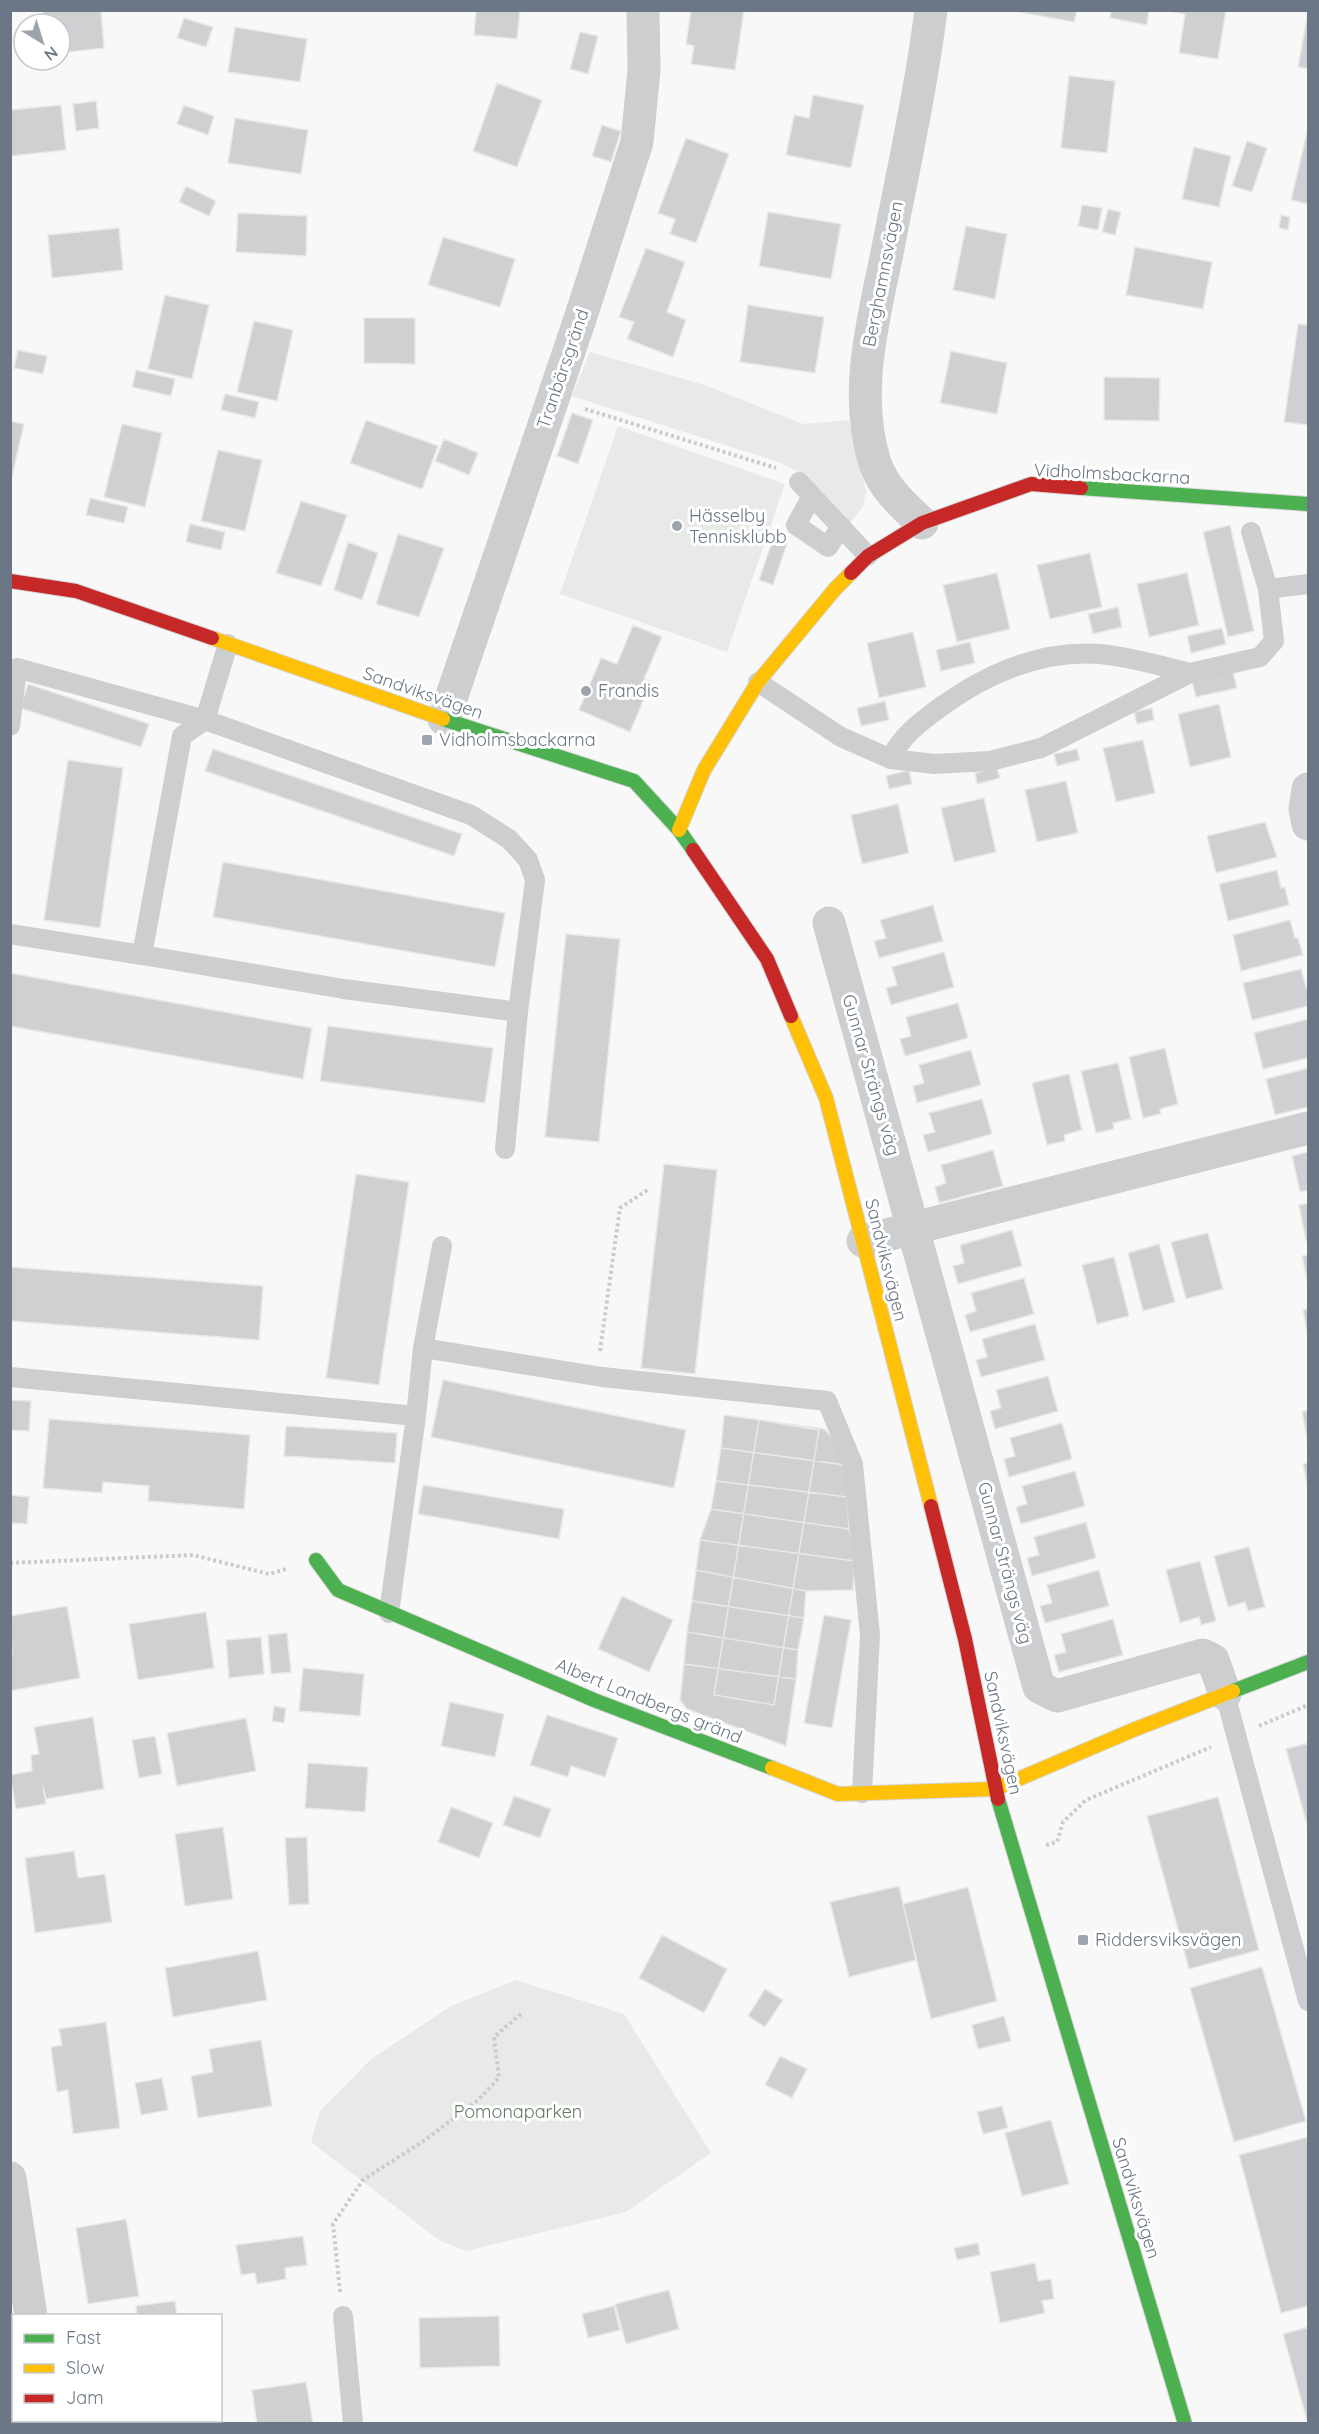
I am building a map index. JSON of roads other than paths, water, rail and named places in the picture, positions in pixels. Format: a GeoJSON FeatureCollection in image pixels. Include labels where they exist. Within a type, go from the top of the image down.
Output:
{"type":"FeatureCollection","features":[{"type":"Feature","properties":{"kind":"street","name":"Tranbärsgränd"},"geometry":{"type":"LineString","coordinates":[[444,719],[637,142],[644,70],[643,10]]}},
{"type":"Feature","properties":{"kind":"street","name":"Berghamnsvägen"},"geometry":{"type":"LineString","coordinates":[[922,523],[891,495],[876,463],[864,401],[867,353],[923,71],[931,10]]}},
{"type":"Feature","properties":{"kind":"street","name":"Vidholmsbackarna"},"geometry":{"type":"LineString","coordinates":[[679,830],[704,770],[758,682],[835,589],[868,556],[922,523],[1031,484],[1308,504]]}},
{"type":"Feature","properties":{"kind":"street","name":"Sandviksvägen"},"geometry":{"type":"LineString","coordinates":[[10,581],[76,591],[444,719],[634,781],[679,830],[767,959],[826,1098],[964,1639],[994,1789],[1185,2424]]}},
{"type":"Feature","properties":{"kind":"street"},"geometry":{"type":"LineString","coordinates":[[1308,789],[1305,809],[1308,824]]}},
{"type":"Feature","properties":{"kind":"street","name":"Gunnar Strängs väg"},"geometry":{"type":"LineString","coordinates":[[829,923],[1039,1687],[1057,1696],[1203,1655],[1213,1660],[1226,1694]]}},
{"type":"Feature","properties":{"kind":"street"},"geometry":{"type":"LineString","coordinates":[[862,1241],[1308,1128]]}},
{"type":"Feature","properties":{"kind":"street","name":"Albert Landbergs gränd"},"geometry":{"type":"LineString","coordinates":[[316,1560],[338,1590],[594,1700],[838,1794],[994,1789]]}},
{"type":"Feature","properties":{"kind":"street"},"geometry":{"type":"LineString","coordinates":[[994,1789],[1132,1730],[1308,1662]]}},
{"type":"Feature","properties":{"kind":"street"},"geometry":{"type":"LineString","coordinates":[[10,2178],[31,2314]]}},
{"type":"Feature","properties":{"kind":"lane"},"geometry":{"type":"LineString","coordinates":[[841,526],[828,547],[796,525],[805,489],[841,526],[868,556]]}},
{"type":"Feature","properties":{"kind":"lane"},"geometry":{"type":"LineString","coordinates":[[758,682],[841,737],[891,759],[934,764],[990,761],[1041,748],[1191,673],[1260,657],[1274,641],[1268,589],[1251,532]]}},
{"type":"Feature","properties":{"kind":"lane"},"geometry":{"type":"LineString","coordinates":[[1268,589],[1308,584]]}},
{"type":"Feature","properties":{"kind":"lane"},"geometry":{"type":"LineString","coordinates":[[142,956],[182,736],[205,720],[228,644]]}},
{"type":"Feature","properties":{"kind":"lane"},"geometry":{"type":"LineString","coordinates":[[891,759],[895,749],[922,720],[970,686],[1019,664],[1041,658],[1099,654],[1142,661],[1191,673]]}},
{"type":"Feature","properties":{"kind":"lane"},"geometry":{"type":"LineString","coordinates":[[10,726],[14,668],[205,720],[471,815],[509,838],[528,860],[535,880],[518,1012],[505,1149]]}},
{"type":"Feature","properties":{"kind":"lane"},"geometry":{"type":"LineString","coordinates":[[10,934],[344,988],[518,1012]]}},
{"type":"Feature","properties":{"kind":"lane"},"geometry":{"type":"LineString","coordinates":[[389,1612],[423,1348],[442,1246]]}},
{"type":"Feature","properties":{"kind":"lane"},"geometry":{"type":"LineString","coordinates":[[423,1348],[596,1376],[827,1401],[853,1464],[870,1635],[862,1793]]}},
{"type":"Feature","properties":{"kind":"lane"},"geometry":{"type":"LineString","coordinates":[[10,1377],[416,1416]]}},
{"type":"Feature","properties":{"kind":"lane"},"geometry":{"type":"LineString","coordinates":[[1226,1694],[1308,2001]]}},
{"type":"Feature","properties":{"kind":"lane"},"geometry":{"type":"LineString","coordinates":[[343,2316],[353,2424]]}},
{"type":"Feature","properties":{"kind":"place","name":"Hässelby Tennisklubb"},"geometry":{"type":"Point","coordinates":[677,526]}},
{"type":"Feature","properties":{"kind":"place","name":"Frandis"},"geometry":{"type":"Point","coordinates":[586,691]}},
{"type":"Feature","properties":{"kind":"place","name":"Vidholmsbackarna"},"geometry":{"type":"Point","coordinates":[427,740]}},
{"type":"Feature","properties":{"kind":"place","name":"Riddersviksvägen"},"geometry":{"type":"Point","coordinates":[1083,1940]}},
{"type":"Feature","properties":{"kind":"park label","name":"Pomonaparken"},"geometry":{"type":"Point","coordinates":[518,2112]}}]}
